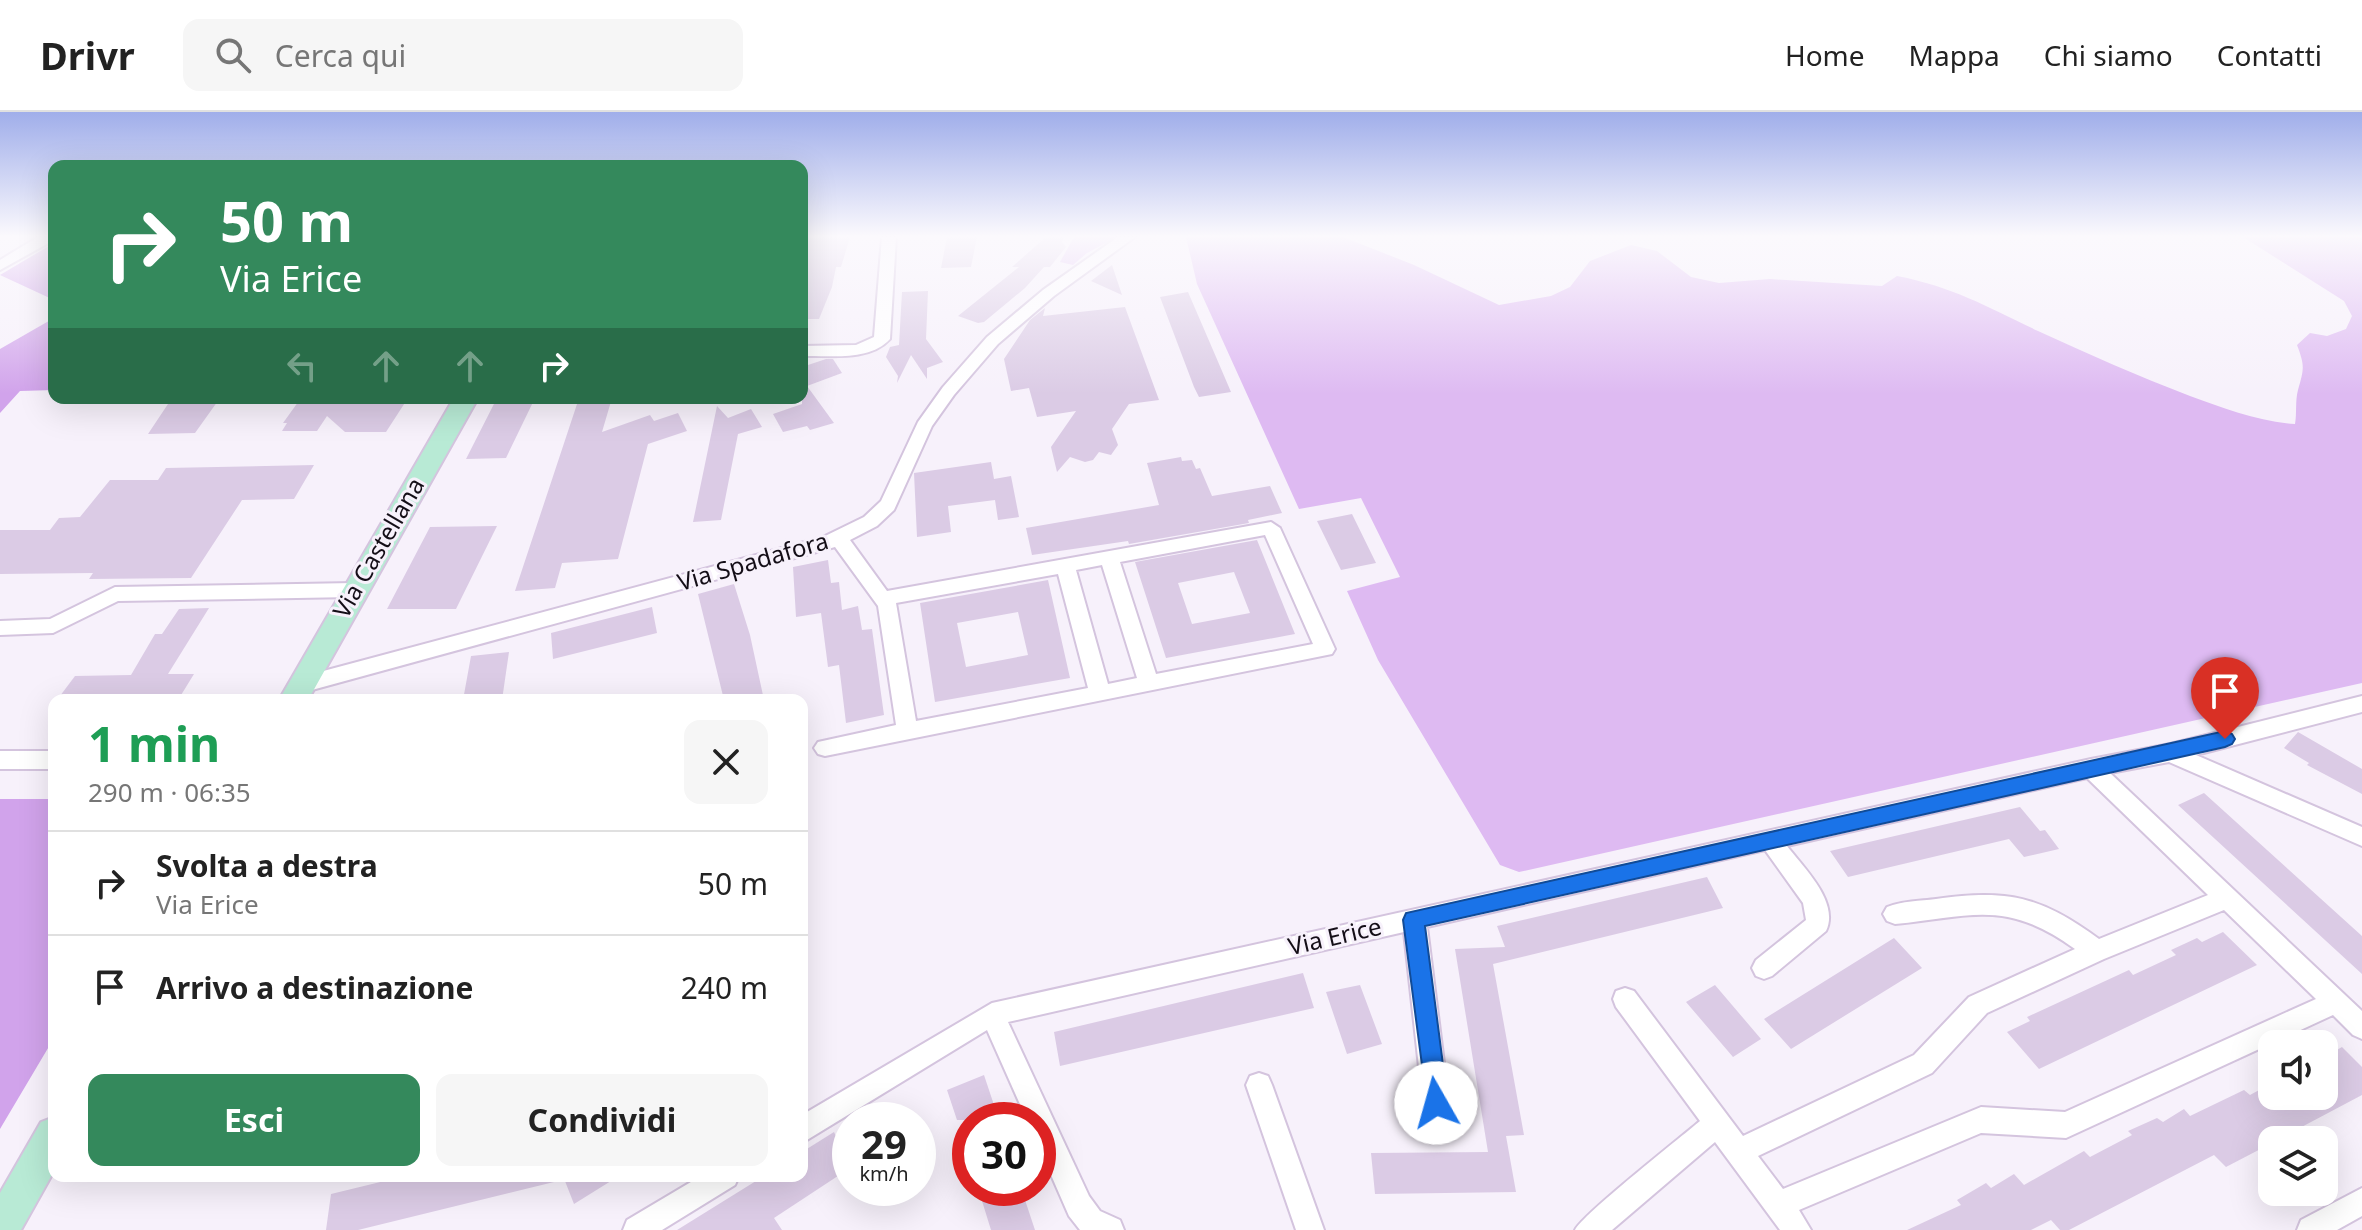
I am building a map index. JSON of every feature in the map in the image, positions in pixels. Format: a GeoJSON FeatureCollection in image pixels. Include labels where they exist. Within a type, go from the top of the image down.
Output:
{"type":"FeatureCollection","features":[{"type":"Feature","properties":{"kind":"main road","name":"Via Castellana"},"geometry":{"type":"LineString","coordinates":[[297,692],[462,404]]}},
{"type":"Feature","properties":{"kind":"main road"},"geometry":{"type":"LineString","coordinates":[[0,1230],[48,1146]]}},
{"type":"Feature","properties":{"kind":"street"},"geometry":{"type":"LineString","coordinates":[[808,351],[876,345],[882,339],[885,289]]}},
{"type":"Feature","properties":{"kind":"street","name":"Via Spadafora"},"geometry":{"type":"LineString","coordinates":[[297,692],[838,538],[883,512],[897,489],[909,453],[931,412],[978,356],[1019,315],[1055,289]]}},
{"type":"Feature","properties":{"kind":"street"},"geometry":{"type":"LineString","coordinates":[[825,748],[1325,649],[1271,528],[882,599]]}},
{"type":"Feature","properties":{"kind":"street"},"geometry":{"type":"LineString","coordinates":[[838,538],[887,605],[907,731]]}},
{"type":"Feature","properties":{"kind":"street"},"geometry":{"type":"LineString","coordinates":[[1109,557],[1149,684]]}},
{"type":"Feature","properties":{"kind":"street"},"geometry":{"type":"LineString","coordinates":[[1065,565],[1100,693]]}},
{"type":"Feature","properties":{"kind":"street"},"geometry":{"type":"LineString","coordinates":[[0,628],[53,626],[115,594],[354,590]]}},
{"type":"Feature","properties":{"kind":"street","name":"Via Erice"},"geometry":{"type":"LineString","coordinates":[[808,1126],[992,1014],[2091,768],[2170,753],[2362,704]]}},
{"type":"Feature","properties":{"kind":"street"},"geometry":{"type":"LineString","coordinates":[[2170,753],[2362,837]]}},
{"type":"Feature","properties":{"kind":"street"},"geometry":{"type":"LineString","coordinates":[[0,760],[48,760]]}},
{"type":"Feature","properties":{"kind":"street"},"geometry":{"type":"LineString","coordinates":[[2091,768],[2362,1027]]}},
{"type":"Feature","properties":{"kind":"street"},"geometry":{"type":"LineString","coordinates":[[1764,968],[1818,924],[1814,900],[1770,840]]}},
{"type":"Feature","properties":{"kind":"street"},"geometry":{"type":"LineString","coordinates":[[1737,1152],[1923,1064],[1978,1005],[2096,951],[2227,898]]}},
{"type":"Feature","properties":{"kind":"street"},"geometry":{"type":"LineString","coordinates":[[1895,914],[1987,905],[2024,908],[2071,933],[2096,951]]}},
{"type":"Feature","properties":{"kind":"street"},"geometry":{"type":"LineString","coordinates":[[1414,920],[1436,1103]]}},
{"type":"Feature","properties":{"kind":"street"},"geometry":{"type":"LineString","coordinates":[[1625,999],[1797,1230]]}},
{"type":"Feature","properties":{"kind":"street"},"geometry":{"type":"LineString","coordinates":[[1778,1205],[1981,1120],[2066,1125],[2335,1002]]}},
{"type":"Feature","properties":{"kind":"street"},"geometry":{"type":"LineString","coordinates":[[992,1014],[1079,1206],[1090,1221],[1110,1230]]}},
{"type":"Feature","properties":{"kind":"street"},"geometry":{"type":"LineString","coordinates":[[1259,1085],[1310,1230]]}},
{"type":"Feature","properties":{"kind":"street"},"geometry":{"type":"LineString","coordinates":[[1589,1230],[1612,1214],[1716,1124]]}},
{"type":"Feature","properties":{"kind":"street"},"geometry":{"type":"LineString","coordinates":[[637,1230],[716,1182]]}},
{"type":"Feature","properties":{"kind":"street"},"geometry":{"type":"LineString","coordinates":[[2311,1230],[2360,1205]]}},
{"type":"Feature","properties":{"kind":"shaded area"},"geometry":{"type":"Polygon","coordinates":[[[31,289],[48,289],[48,297],[31,289]]]}},
{"type":"Feature","properties":{"kind":"shaded area"},"geometry":{"type":"Polygon","coordinates":[[[1199,289],[1465,289],[1499,305],[1551,296],[1565,289],[1944,289],[2190,396],[2228,410],[2295,424],[2303,368],[2297,345],[2310,333],[2327,336],[2346,329],[2352,316],[2344,301],[2325,289],[2362,289],[2362,683],[1519,872],[1500,865],[1378,660],[1347,591],[1400,577],[1361,498],[1299,509],[1199,289]]]}},
{"type":"Feature","properties":{"kind":"shaded area"},"geometry":{"type":"Polygon","coordinates":[[[48,321],[48,390],[20,391],[0,413],[0,349],[48,321]]]}},
{"type":"Feature","properties":{"kind":"shaded area"},"geometry":{"type":"Polygon","coordinates":[[[0,799],[48,799],[48,1048],[0,1129],[0,799]]]}},
{"type":"Feature","properties":{"kind":"building"},"geometry":{"type":"Polygon","coordinates":[[[808,289],[831,289],[819,319],[808,319],[808,289]]]}},
{"type":"Feature","properties":{"kind":"building"},"geometry":{"type":"Polygon","coordinates":[[[991,289],[1024,289],[984,322],[958,316],[991,289]]]}},
{"type":"Feature","properties":{"kind":"building"},"geometry":{"type":"Polygon","coordinates":[[[928,291],[926,339],[943,362],[927,368],[927,379],[911,355],[897,383],[898,376],[886,357],[890,347],[899,345],[902,292],[928,291]]]}},
{"type":"Feature","properties":{"kind":"building"},"geometry":{"type":"Polygon","coordinates":[[[1188,292],[1231,392],[1199,397],[1194,387],[1160,297],[1188,292]]]}},
{"type":"Feature","properties":{"kind":"building"},"geometry":{"type":"Polygon","coordinates":[[[1125,307],[1159,400],[1129,404],[1112,429],[1118,445],[1111,455],[1099,452],[1093,460],[1085,462],[1070,457],[1057,472],[1051,447],[1076,411],[1037,417],[1029,388],[1011,391],[1004,359],[1030,320],[1045,308],[1043,316],[1125,307]]]}},
{"type":"Feature","properties":{"kind":"building"},"geometry":{"type":"Polygon","coordinates":[[[833,359],[842,373],[808,386],[808,365],[833,359]]]}},
{"type":"Feature","properties":{"kind":"building"},"geometry":{"type":"Polygon","coordinates":[[[808,387],[834,423],[810,430],[807,426],[783,432],[773,414],[808,404],[808,387]]]}},
{"type":"Feature","properties":{"kind":"building"},"geometry":{"type":"Polygon","coordinates":[[[168,404],[216,404],[195,433],[148,434],[168,404]]]}},
{"type":"Feature","properties":{"kind":"building"},"geometry":{"type":"Polygon","coordinates":[[[297,404],[404,404],[386,432],[345,432],[327,416],[317,431],[282,431],[287,423],[283,423],[297,404]]]}},
{"type":"Feature","properties":{"kind":"building"},"geometry":{"type":"Polygon","coordinates":[[[494,404],[532,404],[506,458],[466,459],[494,404]]]}},
{"type":"Feature","properties":{"kind":"building"},"geometry":{"type":"Polygon","coordinates":[[[577,404],[610,404],[602,432],[650,415],[654,421],[678,413],[687,431],[648,444],[618,559],[562,563],[555,588],[515,591],[577,404]]]}},
{"type":"Feature","properties":{"kind":"building"},"geometry":{"type":"Polygon","coordinates":[[[717,406],[728,418],[751,409],[762,427],[738,434],[721,520],[693,522],[717,406]]]}},
{"type":"Feature","properties":{"kind":"building"},"geometry":{"type":"Polygon","coordinates":[[[1181,457],[1182,461],[1192,460],[1196,469],[1200,468],[1212,496],[1270,486],[1282,513],[1248,520],[1249,523],[1129,544],[1128,541],[1032,555],[1026,528],[1159,505],[1147,463],[1181,457]]]}},
{"type":"Feature","properties":{"kind":"building"},"geometry":{"type":"Polygon","coordinates":[[[991,462],[994,479],[1011,476],[1019,517],[998,520],[995,500],[948,506],[951,532],[917,537],[914,473],[991,462]]]}},
{"type":"Feature","properties":{"kind":"building"},"geometry":{"type":"Polygon","coordinates":[[[314,465],[294,499],[242,500],[191,578],[89,579],[93,573],[0,574],[0,530],[50,530],[59,518],[80,517],[110,480],[158,480],[166,468],[314,465]]]}},
{"type":"Feature","properties":{"kind":"building"},"geometry":{"type":"Polygon","coordinates":[[[1352,514],[1376,563],[1341,570],[1317,521],[1352,514]]]}},
{"type":"Feature","properties":{"kind":"building"},"geometry":{"type":"Polygon","coordinates":[[[497,526],[456,609],[387,609],[430,527],[497,526]]]}},
{"type":"Feature","properties":{"kind":"building"},"geometry":{"type":"Polygon","coordinates":[[[1257,540],[1295,634],[1166,658],[1135,562],[1257,540]],[[1234,572],[1178,583],[1192,624],[1250,613],[1234,572]]]}},
{"type":"Feature","properties":{"kind":"building"},"geometry":{"type":"Polygon","coordinates":[[[828,560],[831,583],[839,582],[842,610],[858,606],[862,630],[872,629],[884,715],[846,723],[839,665],[828,667],[821,613],[796,617],[793,567],[828,560]]]}},
{"type":"Feature","properties":{"kind":"building"},"geometry":{"type":"Polygon","coordinates":[[[1048,580],[1070,678],[935,702],[920,603],[1048,580]],[[1018,612],[957,623],[966,667],[1028,655],[1018,612]]]}},
{"type":"Feature","properties":{"kind":"building"},"geometry":{"type":"Polygon","coordinates":[[[734,584],[750,635],[763,694],[723,694],[698,594],[734,584]]]}},
{"type":"Feature","properties":{"kind":"building"},"geometry":{"type":"Polygon","coordinates":[[[652,607],[657,633],[553,659],[551,633],[652,607]]]}},
{"type":"Feature","properties":{"kind":"building"},"geometry":{"type":"Polygon","coordinates":[[[209,608],[168,674],[194,674],[182,694],[62,694],[75,676],[131,675],[155,634],[162,634],[179,609],[209,608]]]}},
{"type":"Feature","properties":{"kind":"building"},"geometry":{"type":"Polygon","coordinates":[[[509,652],[503,694],[464,694],[471,656],[509,652]]]}},
{"type":"Feature","properties":{"kind":"building"},"geometry":{"type":"Polygon","coordinates":[[[2298,732],[2362,769],[2362,794],[2307,765],[2309,763],[2284,748],[2298,732]]]}},
{"type":"Feature","properties":{"kind":"building"},"geometry":{"type":"Polygon","coordinates":[[[2204,793],[2362,936],[2362,974],[2178,805],[2204,793]]]}},
{"type":"Feature","properties":{"kind":"building"},"geometry":{"type":"Polygon","coordinates":[[[2020,807],[2040,831],[2045,830],[2059,849],[2024,857],[2009,839],[1848,877],[1830,851],[2020,807]]]}},
{"type":"Feature","properties":{"kind":"building"},"geometry":{"type":"Polygon","coordinates":[[[1707,877],[1723,908],[1493,964],[1524,1135],[1506,1136],[1516,1192],[1375,1194],[1371,1153],[1488,1152],[1455,949],[1505,947],[1497,926],[1707,877]]]}},
{"type":"Feature","properties":{"kind":"building"},"geometry":{"type":"Polygon","coordinates":[[[2223,932],[2257,965],[2039,1069],[2007,1032],[2030,1021],[2027,1017],[2129,970],[2133,975],[2176,955],[2171,950],[2197,938],[2202,942],[2223,932]]]}},
{"type":"Feature","properties":{"kind":"building"},"geometry":{"type":"Polygon","coordinates":[[[1894,938],[1922,968],[1791,1049],[1764,1019],[1894,938]]]}},
{"type":"Feature","properties":{"kind":"building"},"geometry":{"type":"Polygon","coordinates":[[[1303,973],[1314,1008],[1060,1066],[1054,1032],[1303,973]]]}},
{"type":"Feature","properties":{"kind":"building"},"geometry":{"type":"Polygon","coordinates":[[[1360,985],[1382,1044],[1347,1054],[1326,992],[1360,985]]]}},
{"type":"Feature","properties":{"kind":"building"},"geometry":{"type":"Polygon","coordinates":[[[1715,985],[1761,1039],[1733,1057],[1686,1002],[1715,985]]]}},
{"type":"Feature","properties":{"kind":"building"},"geometry":{"type":"Polygon","coordinates":[[[2342,1047],[2362,1067],[2362,1095],[2338,1108],[2338,1049],[2342,1047]]]}},
{"type":"Feature","properties":{"kind":"building"},"geometry":{"type":"Polygon","coordinates":[[[984,1075],[993,1102],[952,1102],[952,1105],[947,1090],[984,1075]]]}},
{"type":"Feature","properties":{"kind":"building"},"geometry":{"type":"Polygon","coordinates":[[[2244,1090],[2250,1095],[2258,1091],[2258,1110],[2334,1110],[2303,1126],[2258,1126],[2258,1150],[2226,1167],[2214,1155],[2069,1230],[2060,1230],[2051,1220],[2031,1230],[1907,1230],[1961,1205],[1957,1200],[1986,1183],[1991,1188],[2014,1174],[2024,1185],[2084,1151],[2090,1157],[2132,1135],[2128,1131],[2157,1118],[2163,1122],[2184,1109],[2190,1116],[2244,1090]]]}},
{"type":"Feature","properties":{"kind":"building"},"geometry":{"type":"Polygon","coordinates":[[[832,1133],[832,1180],[774,1218],[782,1230],[677,1230],[754,1182],[808,1182],[808,1148],[832,1133]]]}},
{"type":"Feature","properties":{"kind":"building"},"geometry":{"type":"Polygon","coordinates":[[[380,1182],[554,1182],[358,1230],[326,1230],[331,1194],[380,1182]]]}},
{"type":"Feature","properties":{"kind":"building"},"geometry":{"type":"Polygon","coordinates":[[[565,1182],[609,1182],[574,1204],[565,1182]]]}},
{"type":"Feature","properties":{"kind":"building"},"geometry":{"type":"Polygon","coordinates":[[[984,1206],[1027,1206],[1035,1230],[991,1230],[984,1206]]]}},
{"type":"Feature","properties":{"kind":"route"},"geometry":{"type":"LineString","coordinates":[[1436,1103],[1414,920],[2225,739]]}}]}
